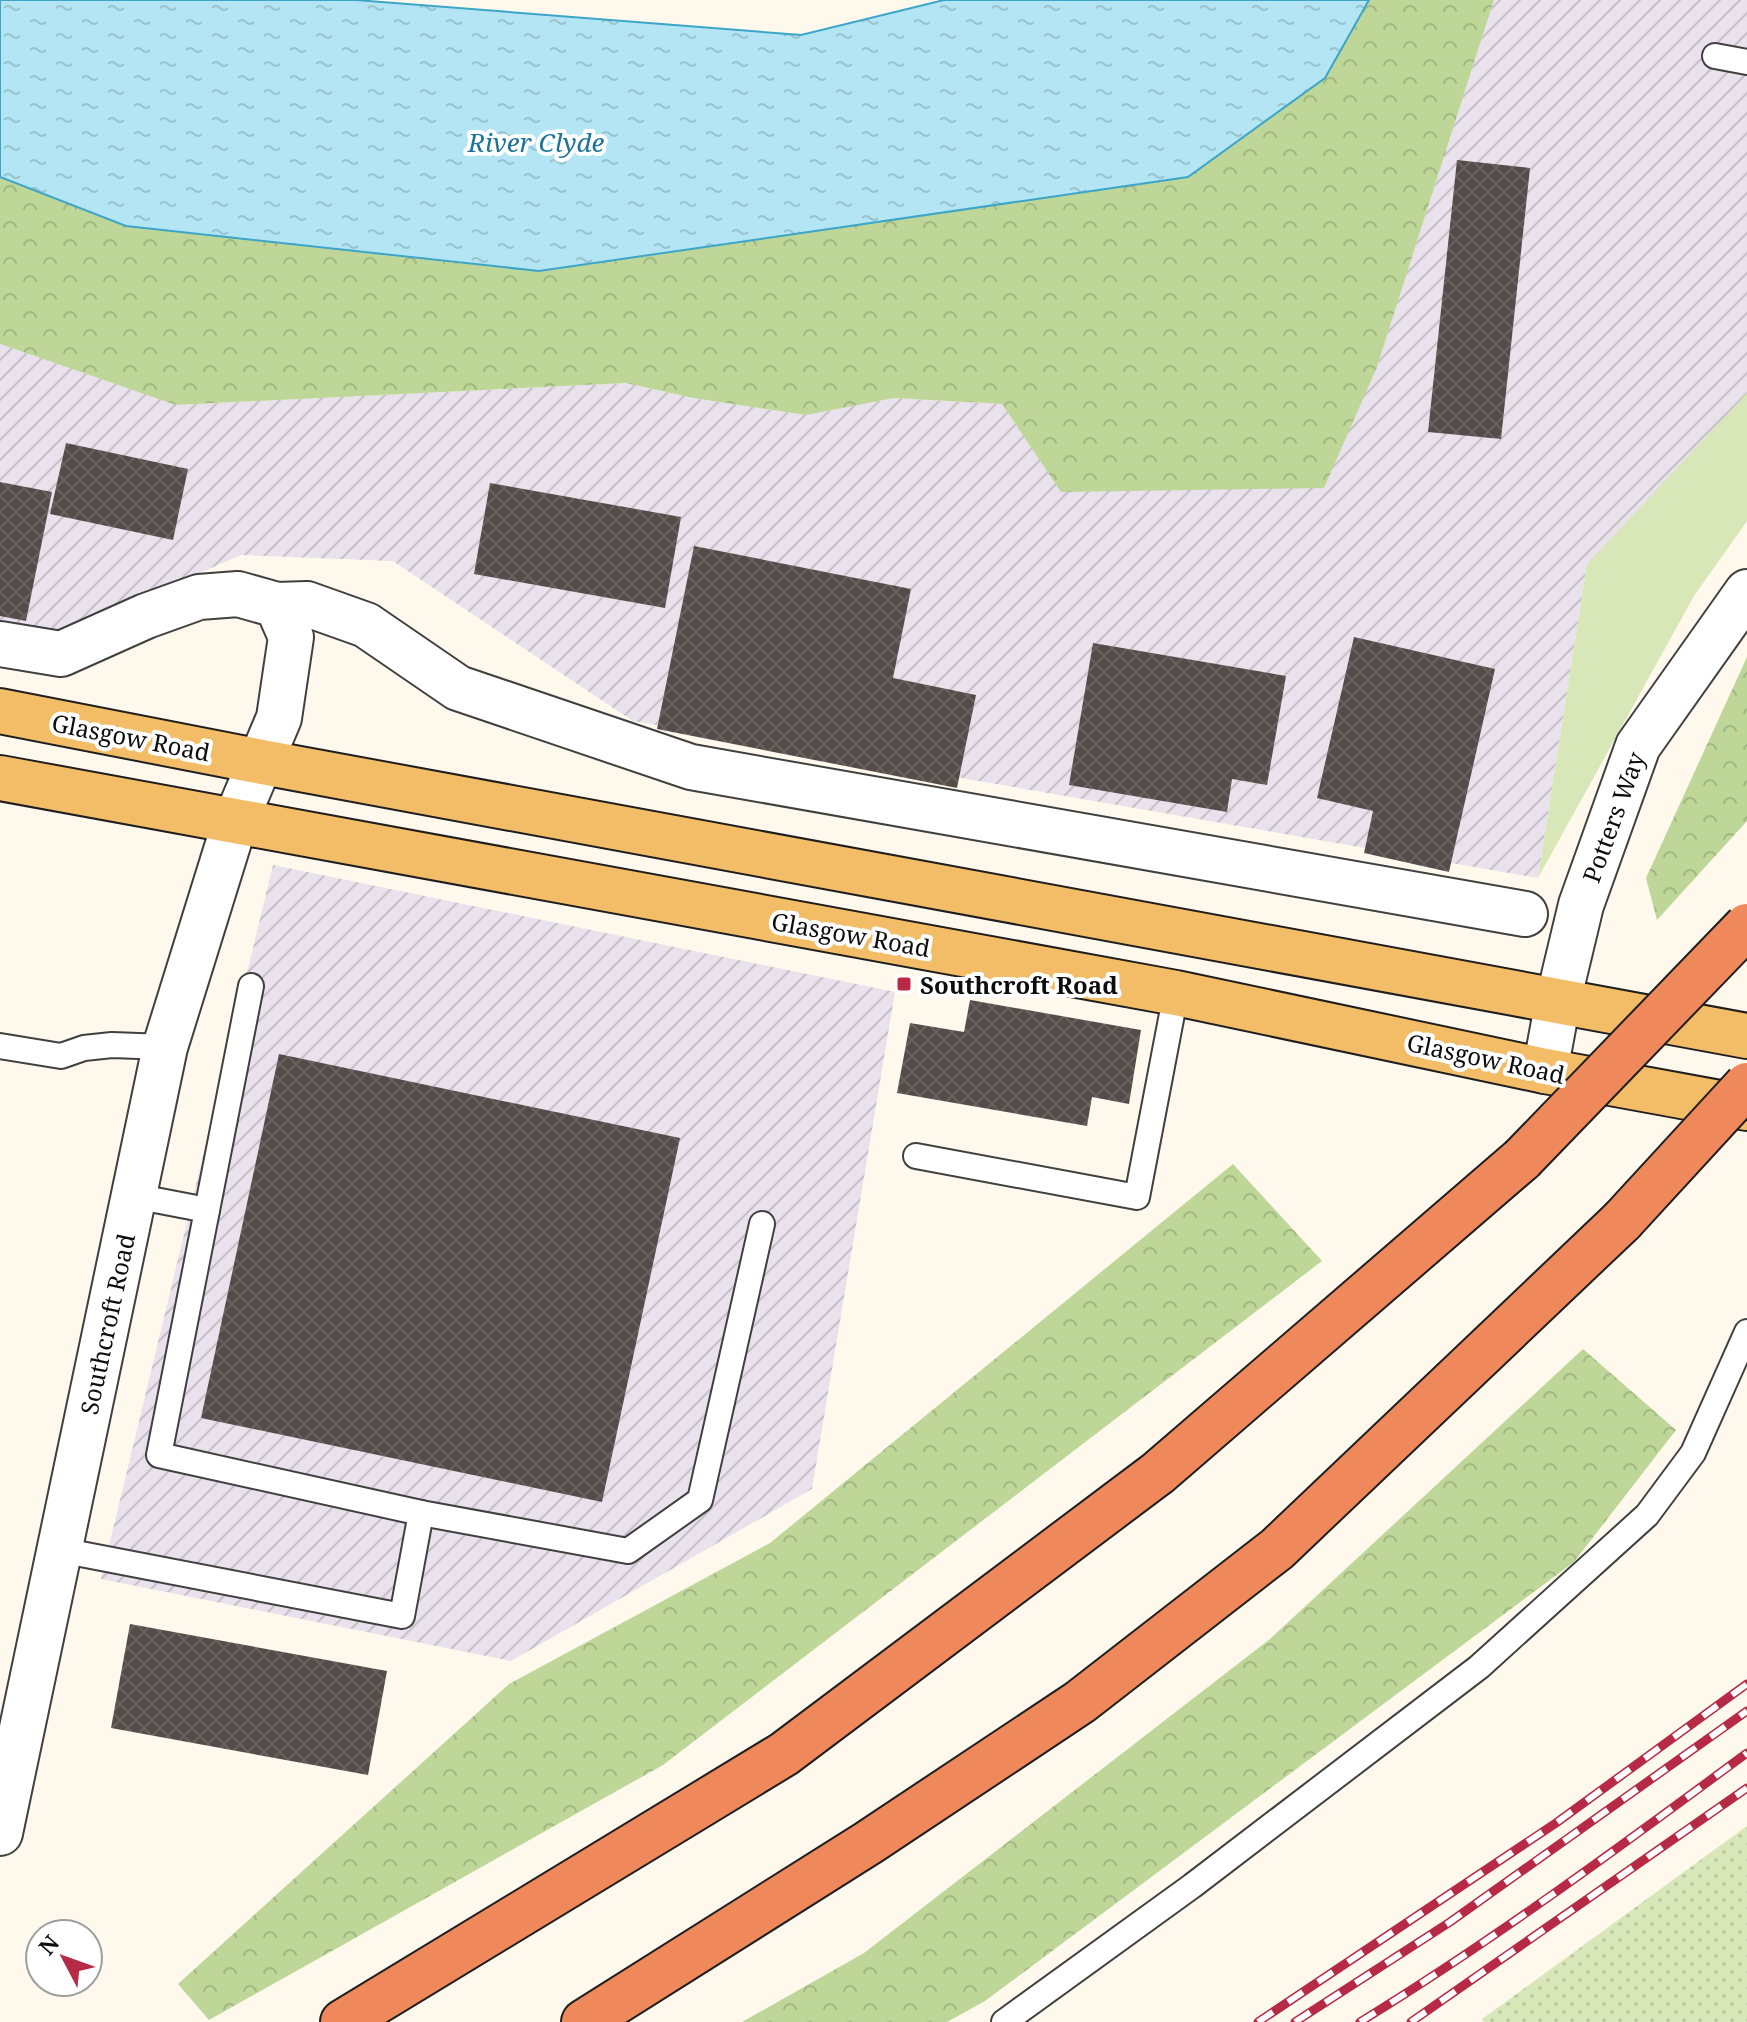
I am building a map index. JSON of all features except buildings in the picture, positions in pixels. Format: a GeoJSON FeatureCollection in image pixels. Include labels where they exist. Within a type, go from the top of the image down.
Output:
{"type":"FeatureCollection","features":[{"type":"Feature","properties":{"kind":"highway"},"geometry":{"type":"LineString","coordinates":[[343,2022],[784,1754],[1158,1473],[1522,1159],[1747,926]]}},
{"type":"Feature","properties":{"kind":"highway"},"geometry":{"type":"LineString","coordinates":[[584,2022],[868,1843],[1080,1702],[1277,1549],[1622,1221],[1747,1085]]}},
{"type":"Feature","properties":{"kind":"main road","name":"Glasgow Road"},"geometry":{"type":"LineString","coordinates":[[0,711],[1747,1036]]}},
{"type":"Feature","properties":{"kind":"main road","name":"Glasgow Road"},"geometry":{"type":"LineString","coordinates":[[0,778],[1176,993],[1545,1071],[1747,1108]]}},
{"type":"Feature","properties":{"kind":"street","name":"Potters Way"},"geometry":{"type":"LineString","coordinates":[[1545,1071],[1581,905],[1638,746],[1747,592]]}},
{"type":"Feature","properties":{"kind":"street"},"geometry":{"type":"LineString","coordinates":[[0,644],[61,654],[146,616],[199,597],[238,594],[277,605],[307,604],[366,625],[458,688],[691,767],[1525,914]]}},
{"type":"Feature","properties":{"kind":"street"},"geometry":{"type":"LineString","coordinates":[[235,822],[279,718],[291,637],[277,605]]}},
{"type":"Feature","properties":{"kind":"street","name":"Southcroft Road"},"geometry":{"type":"LineString","coordinates":[[0,1833],[165,1047],[235,822]]}},
{"type":"Feature","properties":{"kind":"lane"},"geometry":{"type":"LineString","coordinates":[[1715,56],[1747,62]]}},
{"type":"Feature","properties":{"kind":"lane"},"geometry":{"type":"LineString","coordinates":[[251,986],[159,1455],[421,1513],[628,1551],[700,1500],[762,1224]]}},
{"type":"Feature","properties":{"kind":"lane"},"geometry":{"type":"LineString","coordinates":[[916,1156],[1137,1197],[1176,993]]}},
{"type":"Feature","properties":{"kind":"lane"},"geometry":{"type":"LineString","coordinates":[[0,1046],[61,1056],[84,1048],[112,1045],[165,1047]]}},
{"type":"Feature","properties":{"kind":"lane"},"geometry":{"type":"LineString","coordinates":[[134,1196],[207,1210]]}},
{"type":"Feature","properties":{"kind":"lane"},"geometry":{"type":"LineString","coordinates":[[1004,2022],[1192,1886],[1479,1667],[1647,1515],[1693,1453],[1747,1332]]}},
{"type":"Feature","properties":{"kind":"lane"},"geometry":{"type":"LineString","coordinates":[[60,1550],[402,1616],[421,1513]]}},
{"type":"Feature","properties":{"kind":"shaded area"},"geometry":{"type":"Polygon","coordinates":[[[1494,0],[1747,0],[1747,481],[1587,564],[1538,878],[633,721],[393,561],[241,555],[56,635],[0,628],[0,344],[177,405],[626,383],[693,398],[806,415],[894,398],[1002,404],[1061,491],[1377,367],[1494,0]]]}},
{"type":"Feature","properties":{"kind":"shaded area"},"geometry":{"type":"Polygon","coordinates":[[[273,865],[895,992],[812,1489],[511,1661],[101,1579],[273,865]]]}},
{"type":"Feature","properties":{"kind":"green space"},"geometry":{"type":"Polygon","coordinates":[[[1369,0],[1494,0],[1377,367],[1324,488],[1061,492],[1002,404],[894,398],[806,415],[693,398],[626,383],[176,405],[0,344],[0,177],[126,226],[539,271],[1188,177],[1325,78],[1369,0]]]}},
{"type":"Feature","properties":{"kind":"green space"},"geometry":{"type":"Polygon","coordinates":[[[1747,393],[1747,521],[1694,596],[1538,878],[1587,564],[1747,393]]]}},
{"type":"Feature","properties":{"kind":"green space"},"geometry":{"type":"Polygon","coordinates":[[[1747,657],[1747,821],[1657,920],[1646,878],[1747,657]]]}},
{"type":"Feature","properties":{"kind":"green space"},"geometry":{"type":"Polygon","coordinates":[[[1233,1164],[1322,1261],[663,1765],[209,2020],[178,1984],[509,1684],[770,1543],[1233,1164]]]}},
{"type":"Feature","properties":{"kind":"green space"},"geometry":{"type":"Polygon","coordinates":[[[1583,1349],[1676,1430],[1574,1562],[985,2001],[947,2022],[742,2022],[864,1953],[1270,1639],[1583,1349]]]}},
{"type":"Feature","properties":{"kind":"green space"},"geometry":{"type":"Polygon","coordinates":[[[1747,1826],[1747,2022],[1483,2022],[1482,2019],[1747,1826]]]}},
{"type":"Feature","properties":{"kind":"water","name":"River Clyde"},"geometry":{"type":"Polygon","coordinates":[[[0,0],[356,0],[801,35],[944,0],[1369,0],[1325,78],[1188,177],[539,271],[126,226],[0,177],[0,0]]]}},
{"type":"Feature","properties":{"kind":"railway"},"geometry":{"type":"LineString","coordinates":[[1258,2022],[1556,1823],[1747,1684]]}},
{"type":"Feature","properties":{"kind":"railway"},"geometry":{"type":"LineString","coordinates":[[1295,2022],[1450,1922],[1747,1711]]}},
{"type":"Feature","properties":{"kind":"railway"},"geometry":{"type":"LineString","coordinates":[[1360,2022],[1508,1925],[1747,1753]]}},
{"type":"Feature","properties":{"kind":"railway"},"geometry":{"type":"LineString","coordinates":[[1411,2022],[1747,1788]]}},
{"type":"Feature","properties":{"kind":"place","name":"Southcroft Road"},"geometry":{"type":"Point","coordinates":[904,984]}}]}
